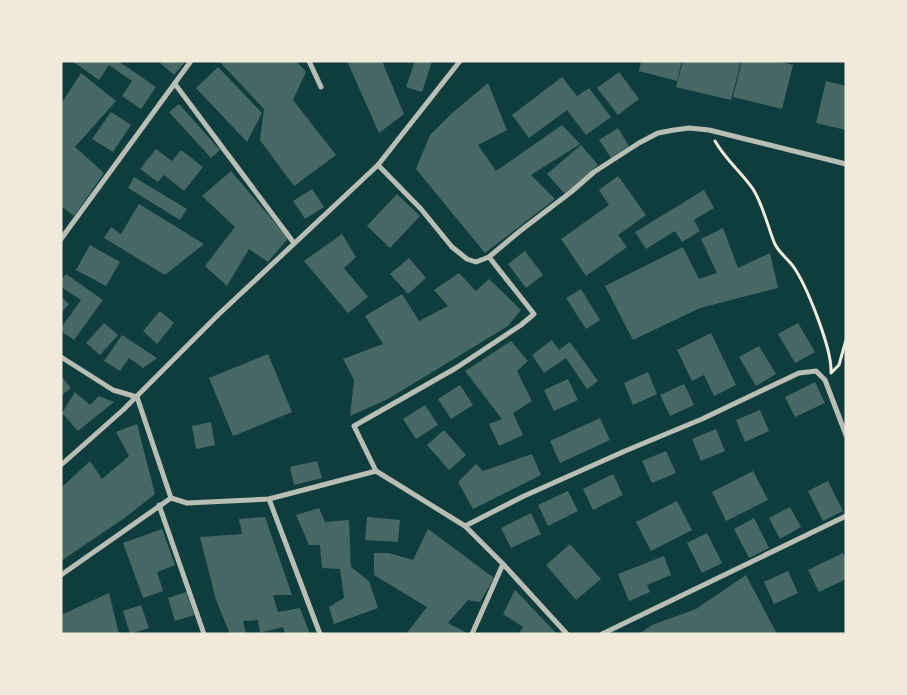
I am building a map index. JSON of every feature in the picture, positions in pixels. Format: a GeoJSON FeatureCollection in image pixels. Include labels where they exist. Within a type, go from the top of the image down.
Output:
{"type":"FeatureCollection","features":[{"type":"Feature","properties":{"kind":"street"},"geometry":{"type":"LineString","coordinates":[[61,239],[191,61]]}},
{"type":"Feature","properties":{"kind":"street"},"geometry":{"type":"LineString","coordinates":[[308,61],[320,87]]}},
{"type":"Feature","properties":{"kind":"street"},"geometry":{"type":"LineString","coordinates":[[61,465],[137,396],[219,314],[378,165],[460,61]]}},
{"type":"Feature","properties":{"kind":"street"},"geometry":{"type":"LineString","coordinates":[[175,84],[294,243]]}},
{"type":"Feature","properties":{"kind":"street"},"geometry":{"type":"LineString","coordinates":[[378,165],[421,209],[452,247],[467,259],[476,262],[489,256],[594,172],[617,156],[658,133],[689,128],[709,130],[846,164]]}},
{"type":"Feature","properties":{"kind":"street"},"geometry":{"type":"LineString","coordinates":[[489,256],[534,314],[456,368],[354,426],[376,471],[466,526],[504,564],[567,634]]}},
{"type":"Feature","properties":{"kind":"street"},"geometry":{"type":"LineString","coordinates":[[61,357],[112,390],[137,396]]}},
{"type":"Feature","properties":{"kind":"street"},"geometry":{"type":"LineString","coordinates":[[466,526],[524,496],[702,419],[799,373],[816,371],[825,380],[846,435]]}},
{"type":"Feature","properties":{"kind":"street"},"geometry":{"type":"LineString","coordinates":[[137,396],[171,498]]}},
{"type":"Feature","properties":{"kind":"street"},"geometry":{"type":"LineString","coordinates":[[61,575],[171,498],[187,503],[268,499],[376,471]]}},
{"type":"Feature","properties":{"kind":"street"},"geometry":{"type":"LineString","coordinates":[[268,499],[320,634]]}},
{"type":"Feature","properties":{"kind":"street"},"geometry":{"type":"LineString","coordinates":[[159,505],[204,634]]}},
{"type":"Feature","properties":{"kind":"street"},"geometry":{"type":"LineString","coordinates":[[602,634],[846,516]]}},
{"type":"Feature","properties":{"kind":"street"},"geometry":{"type":"LineString","coordinates":[[472,634],[504,564]]}},
{"type":"Feature","properties":{"kind":"path"},"geometry":{"type":"LineString","coordinates":[[709,130],[721,152],[746,179],[760,203],[774,244],[802,280],[832,362],[831,372]]}},
{"type":"Feature","properties":{"kind":"path"},"geometry":{"type":"LineString","coordinates":[[816,371],[831,372],[839,365],[846,340]]}},
{"type":"Feature","properties":{"kind":"building"},"geometry":{"type":"Polygon","coordinates":[[[72,61],[118,61],[156,87],[141,109],[122,96],[132,81],[109,65],[99,80],[72,61]]]}},
{"type":"Feature","properties":{"kind":"building"},"geometry":{"type":"Polygon","coordinates":[[[162,61],[186,61],[174,75],[160,63],[162,61]]]}},
{"type":"Feature","properties":{"kind":"building"},"geometry":{"type":"Polygon","coordinates":[[[219,61],[296,61],[306,72],[293,100],[336,155],[294,186],[260,140],[264,109],[219,61]]]}},
{"type":"Feature","properties":{"kind":"building"},"geometry":{"type":"Polygon","coordinates":[[[347,61],[382,61],[404,114],[379,133],[347,61]]]}},
{"type":"Feature","properties":{"kind":"building"},"geometry":{"type":"Polygon","coordinates":[[[415,61],[432,61],[422,92],[406,87],[415,61]]]}},
{"type":"Feature","properties":{"kind":"building"},"geometry":{"type":"Polygon","coordinates":[[[641,61],[682,61],[677,81],[639,71],[641,61]]]}},
{"type":"Feature","properties":{"kind":"building"},"geometry":{"type":"Polygon","coordinates":[[[683,61],[741,61],[731,100],[676,87],[683,61]]]}},
{"type":"Feature","properties":{"kind":"building"},"geometry":{"type":"Polygon","coordinates":[[[742,61],[778,61],[793,65],[782,109],[733,97],[742,61]]]}},
{"type":"Feature","properties":{"kind":"building"},"geometry":{"type":"Polygon","coordinates":[[[218,67],[262,113],[247,142],[196,88],[218,67]]]}},
{"type":"Feature","properties":{"kind":"building"},"geometry":{"type":"Polygon","coordinates":[[[619,72],[639,99],[618,115],[597,88],[619,72]]]}},
{"type":"Feature","properties":{"kind":"building"},"geometry":{"type":"Polygon","coordinates":[[[81,73],[116,101],[75,147],[104,173],[74,216],[61,206],[61,104],[81,73]]]}},
{"type":"Feature","properties":{"kind":"building"},"geometry":{"type":"Polygon","coordinates":[[[562,77],[577,96],[589,88],[611,117],[586,135],[567,110],[529,138],[512,115],[562,77]]]}},
{"type":"Feature","properties":{"kind":"building"},"geometry":{"type":"Polygon","coordinates":[[[826,81],[846,86],[846,130],[816,123],[826,81]]]}},
{"type":"Feature","properties":{"kind":"building"},"geometry":{"type":"Polygon","coordinates":[[[488,83],[507,130],[478,145],[496,171],[562,125],[580,144],[531,175],[555,199],[485,253],[416,169],[430,135],[451,114],[488,83]]]}},
{"type":"Feature","properties":{"kind":"building"},"geometry":{"type":"Polygon","coordinates":[[[179,104],[220,150],[211,158],[169,112],[179,104]]]}},
{"type":"Feature","properties":{"kind":"building"},"geometry":{"type":"Polygon","coordinates":[[[111,112],[131,125],[113,152],[92,139],[111,112]]]}},
{"type":"Feature","properties":{"kind":"building"},"geometry":{"type":"Polygon","coordinates":[[[618,128],[629,146],[611,158],[599,140],[618,128]]]}},
{"type":"Feature","properties":{"kind":"building"},"geometry":{"type":"Polygon","coordinates":[[[581,145],[598,165],[565,194],[547,174],[581,145]]]}},
{"type":"Feature","properties":{"kind":"building"},"geometry":{"type":"Polygon","coordinates":[[[156,149],[172,161],[181,150],[203,167],[184,191],[164,175],[158,182],[140,169],[156,149]]]}},
{"type":"Feature","properties":{"kind":"building"},"geometry":{"type":"Polygon","coordinates":[[[231,171],[288,238],[268,262],[249,249],[227,286],[205,266],[235,227],[202,196],[231,171]]]}},
{"type":"Feature","properties":{"kind":"building"},"geometry":{"type":"Polygon","coordinates":[[[618,176],[646,215],[618,235],[627,247],[586,276],[561,239],[609,205],[599,190],[618,176]]]}},
{"type":"Feature","properties":{"kind":"building"},"geometry":{"type":"Polygon","coordinates":[[[134,177],[187,209],[180,220],[128,188],[134,177]]]}},
{"type":"Feature","properties":{"kind":"building"},"geometry":{"type":"Polygon","coordinates":[[[312,189],[324,207],[305,219],[293,201],[312,189]]]}},
{"type":"Feature","properties":{"kind":"building"},"geometry":{"type":"Polygon","coordinates":[[[704,190],[714,208],[694,220],[700,231],[682,242],[675,231],[646,249],[635,232],[704,190]]]}},
{"type":"Feature","properties":{"kind":"building"},"geometry":{"type":"Polygon","coordinates":[[[397,194],[420,216],[390,248],[367,226],[397,194]]]}},
{"type":"Feature","properties":{"kind":"building"},"geometry":{"type":"Polygon","coordinates":[[[139,204],[204,244],[165,275],[104,238],[111,227],[121,234],[139,204]]]}},
{"type":"Feature","properties":{"kind":"building"},"geometry":{"type":"Polygon","coordinates":[[[723,228],[738,268],[770,253],[778,288],[700,308],[633,340],[605,286],[683,247],[699,279],[717,273],[701,239],[723,228]]]}},
{"type":"Feature","properties":{"kind":"building"},"geometry":{"type":"Polygon","coordinates":[[[342,234],[356,257],[344,268],[368,297],[348,313],[304,261],[342,234]]]}},
{"type":"Feature","properties":{"kind":"building"},"geometry":{"type":"Polygon","coordinates":[[[90,245],[120,262],[106,286],[76,270],[90,245]]]}},
{"type":"Feature","properties":{"kind":"building"},"geometry":{"type":"Polygon","coordinates":[[[525,251],[543,275],[526,288],[508,264],[525,251]]]}},
{"type":"Feature","properties":{"kind":"building"},"geometry":{"type":"Polygon","coordinates":[[[409,258],[426,278],[408,294],[390,274],[409,258]]]}},
{"type":"Feature","properties":{"kind":"building"},"geometry":{"type":"Polygon","coordinates":[[[459,273],[476,291],[489,279],[521,310],[508,326],[388,399],[350,416],[354,380],[343,359],[383,344],[365,316],[402,294],[419,321],[448,306],[434,290],[459,273]]]}},
{"type":"Feature","properties":{"kind":"building"},"geometry":{"type":"Polygon","coordinates":[[[66,274],[103,300],[74,340],[61,331],[61,328],[81,300],[61,287],[61,280],[66,274]]]}},
{"type":"Feature","properties":{"kind":"building"},"geometry":{"type":"Polygon","coordinates":[[[581,289],[600,320],[586,329],[566,298],[581,289]]]}},
{"type":"Feature","properties":{"kind":"building"},"geometry":{"type":"Polygon","coordinates":[[[61,297],[69,304],[61,313],[61,297]]]}},
{"type":"Feature","properties":{"kind":"building"},"geometry":{"type":"Polygon","coordinates":[[[160,311],[174,323],[157,344],[143,331],[160,311]]]}},
{"type":"Feature","properties":{"kind":"building"},"geometry":{"type":"Polygon","coordinates":[[[104,323],[118,335],[100,355],[86,343],[104,323]]]}},
{"type":"Feature","properties":{"kind":"building"},"geometry":{"type":"Polygon","coordinates":[[[798,323],[815,352],[795,363],[778,334],[798,323]]]}},
{"type":"Feature","properties":{"kind":"building"},"geometry":{"type":"Polygon","coordinates":[[[711,333],[736,385],[714,396],[704,375],[692,381],[677,350],[711,333]]]}},
{"type":"Feature","properties":{"kind":"building"},"geometry":{"type":"Polygon","coordinates":[[[122,335],[157,358],[143,368],[129,358],[120,371],[104,361],[122,335]]]}},
{"type":"Feature","properties":{"kind":"building"},"geometry":{"type":"Polygon","coordinates":[[[552,340],[559,350],[570,342],[598,381],[587,389],[566,358],[544,373],[532,355],[552,340]]]}},
{"type":"Feature","properties":{"kind":"building"},"geometry":{"type":"Polygon","coordinates":[[[511,341],[528,361],[517,371],[532,401],[513,413],[523,435],[499,446],[489,424],[502,419],[465,371],[511,341]]]}},
{"type":"Feature","properties":{"kind":"building"},"geometry":{"type":"Polygon","coordinates":[[[759,346],[776,374],[756,386],[739,357],[759,346]]]}},
{"type":"Feature","properties":{"kind":"building"},"geometry":{"type":"Polygon","coordinates":[[[268,354],[292,412],[233,436],[209,378],[268,354]]]}},
{"type":"Feature","properties":{"kind":"building"},"geometry":{"type":"Polygon","coordinates":[[[648,372],[657,394],[633,405],[624,383],[648,372]]]}},
{"type":"Feature","properties":{"kind":"building"},"geometry":{"type":"Polygon","coordinates":[[[61,376],[71,388],[61,396],[61,376]]]}},
{"type":"Feature","properties":{"kind":"building"},"geometry":{"type":"Polygon","coordinates":[[[568,379],[578,400],[554,411],[544,390],[568,379]]]}},
{"type":"Feature","properties":{"kind":"building"},"geometry":{"type":"Polygon","coordinates":[[[815,382],[825,403],[795,417],[785,397],[815,382]]]}},
{"type":"Feature","properties":{"kind":"building"},"geometry":{"type":"Polygon","coordinates":[[[684,384],[694,405],[670,416],[660,395],[684,384]]]}},
{"type":"Feature","properties":{"kind":"building"},"geometry":{"type":"Polygon","coordinates":[[[460,385],[473,405],[451,419],[438,399],[460,385]]]}},
{"type":"Feature","properties":{"kind":"building"},"geometry":{"type":"Polygon","coordinates":[[[75,392],[90,405],[99,396],[114,402],[78,431],[62,413],[75,392]]]}},
{"type":"Feature","properties":{"kind":"building"},"geometry":{"type":"Polygon","coordinates":[[[425,405],[438,425],[416,439],[403,419],[425,405]]]}},
{"type":"Feature","properties":{"kind":"building"},"geometry":{"type":"Polygon","coordinates":[[[760,410],[769,431],[745,442],[736,420],[760,410]]]}},
{"type":"Feature","properties":{"kind":"building"},"geometry":{"type":"Polygon","coordinates":[[[600,418],[610,440],[560,463],[550,441],[600,418]]]}},
{"type":"Feature","properties":{"kind":"building"},"geometry":{"type":"Polygon","coordinates":[[[211,422],[215,445],[196,449],[192,426],[211,422]]]}},
{"type":"Feature","properties":{"kind":"building"},"geometry":{"type":"Polygon","coordinates":[[[137,424],[155,494],[126,517],[61,561],[61,488],[90,461],[102,479],[129,456],[116,432],[137,424]]]}},
{"type":"Feature","properties":{"kind":"building"},"geometry":{"type":"Polygon","coordinates":[[[716,429],[725,451],[701,461],[692,439],[716,429]]]}},
{"type":"Feature","properties":{"kind":"building"},"geometry":{"type":"Polygon","coordinates":[[[444,430],[466,455],[449,470],[427,445],[444,430]]]}},
{"type":"Feature","properties":{"kind":"building"},"geometry":{"type":"Polygon","coordinates":[[[666,451],[676,473],[652,483],[642,461],[666,451]]]}},
{"type":"Feature","properties":{"kind":"building"},"geometry":{"type":"Polygon","coordinates":[[[532,454],[541,475],[473,509],[458,482],[476,464],[483,471],[532,454]]]}},
{"type":"Feature","properties":{"kind":"building"},"geometry":{"type":"Polygon","coordinates":[[[317,461],[322,478],[294,485],[290,467],[317,461]]]}},
{"type":"Feature","properties":{"kind":"building"},"geometry":{"type":"Polygon","coordinates":[[[753,471],[768,500],[726,521],[712,492],[753,471]]]}},
{"type":"Feature","properties":{"kind":"building"},"geometry":{"type":"Polygon","coordinates":[[[613,474],[623,495],[593,510],[583,489],[613,474]]]}},
{"type":"Feature","properties":{"kind":"building"},"geometry":{"type":"Polygon","coordinates":[[[828,481],[843,511],[823,521],[808,491],[828,481]]]}},
{"type":"Feature","properties":{"kind":"building"},"geometry":{"type":"Polygon","coordinates":[[[568,491],[578,511],[548,526],[538,505],[568,491]]]}},
{"type":"Feature","properties":{"kind":"building"},"geometry":{"type":"Polygon","coordinates":[[[677,501],[692,530],[651,551],[636,522],[677,501]]]}},
{"type":"Feature","properties":{"kind":"building"},"geometry":{"type":"Polygon","coordinates":[[[790,507],[801,527],[780,539],[769,518],[790,507]]]}},
{"type":"Feature","properties":{"kind":"building"},"geometry":{"type":"Polygon","coordinates":[[[319,508],[325,522],[349,520],[351,567],[369,581],[378,608],[334,624],[329,607],[344,598],[340,569],[322,568],[320,545],[309,545],[296,515],[319,508]]]}},
{"type":"Feature","properties":{"kind":"building"},"geometry":{"type":"Polygon","coordinates":[[[531,513],[541,534],[511,548],[501,528],[531,513]]]}},
{"type":"Feature","properties":{"kind":"building"},"geometry":{"type":"Polygon","coordinates":[[[265,517],[292,595],[273,595],[278,612],[300,608],[310,634],[285,634],[283,627],[260,633],[258,620],[243,621],[246,634],[230,634],[216,600],[200,537],[242,534],[239,519],[265,517]]]}},
{"type":"Feature","properties":{"kind":"building"},"geometry":{"type":"Polygon","coordinates":[[[367,517],[400,520],[398,542],[365,540],[367,517]]]}},
{"type":"Feature","properties":{"kind":"building"},"geometry":{"type":"Polygon","coordinates":[[[754,518],[769,548],[749,558],[734,529],[754,518]]]}},
{"type":"Feature","properties":{"kind":"building"},"geometry":{"type":"Polygon","coordinates":[[[162,529],[175,565],[157,572],[163,591],[143,598],[123,543],[162,529]]]}},
{"type":"Feature","properties":{"kind":"building"},"geometry":{"type":"Polygon","coordinates":[[[428,529],[494,578],[480,602],[468,600],[448,623],[465,632],[465,634],[406,634],[427,607],[374,575],[374,553],[389,553],[413,560],[428,529]]]}},
{"type":"Feature","properties":{"kind":"building"},"geometry":{"type":"Polygon","coordinates":[[[707,533],[722,563],[702,573],[687,543],[707,533]]]}},
{"type":"Feature","properties":{"kind":"building"},"geometry":{"type":"Polygon","coordinates":[[[570,544],[601,579],[576,600],[546,565],[570,544]]]}},
{"type":"Feature","properties":{"kind":"building"},"geometry":{"type":"Polygon","coordinates":[[[843,553],[846,560],[846,579],[819,592],[808,570],[843,553]]]}},
{"type":"Feature","properties":{"kind":"building"},"geometry":{"type":"Polygon","coordinates":[[[664,556],[671,575],[647,585],[650,592],[629,601],[618,574],[664,556]]]}},
{"type":"Feature","properties":{"kind":"building"},"geometry":{"type":"Polygon","coordinates":[[[788,571],[798,593],[774,604],[764,582],[788,571]]]}},
{"type":"Feature","properties":{"kind":"building"},"geometry":{"type":"Polygon","coordinates":[[[746,575],[777,634],[639,634],[652,625],[696,609],[746,575]]]}},
{"type":"Feature","properties":{"kind":"building"},"geometry":{"type":"Polygon","coordinates":[[[515,590],[556,634],[519,634],[523,627],[503,614],[515,590]]]}},
{"type":"Feature","properties":{"kind":"building"},"geometry":{"type":"Polygon","coordinates":[[[186,592],[194,615],[175,621],[168,598],[186,592]]]}},
{"type":"Feature","properties":{"kind":"building"},"geometry":{"type":"Polygon","coordinates":[[[109,593],[119,634],[61,634],[61,615],[109,593]]]}},
{"type":"Feature","properties":{"kind":"building"},"geometry":{"type":"Polygon","coordinates":[[[141,605],[149,628],[130,634],[123,611],[141,605]]]}}]}
